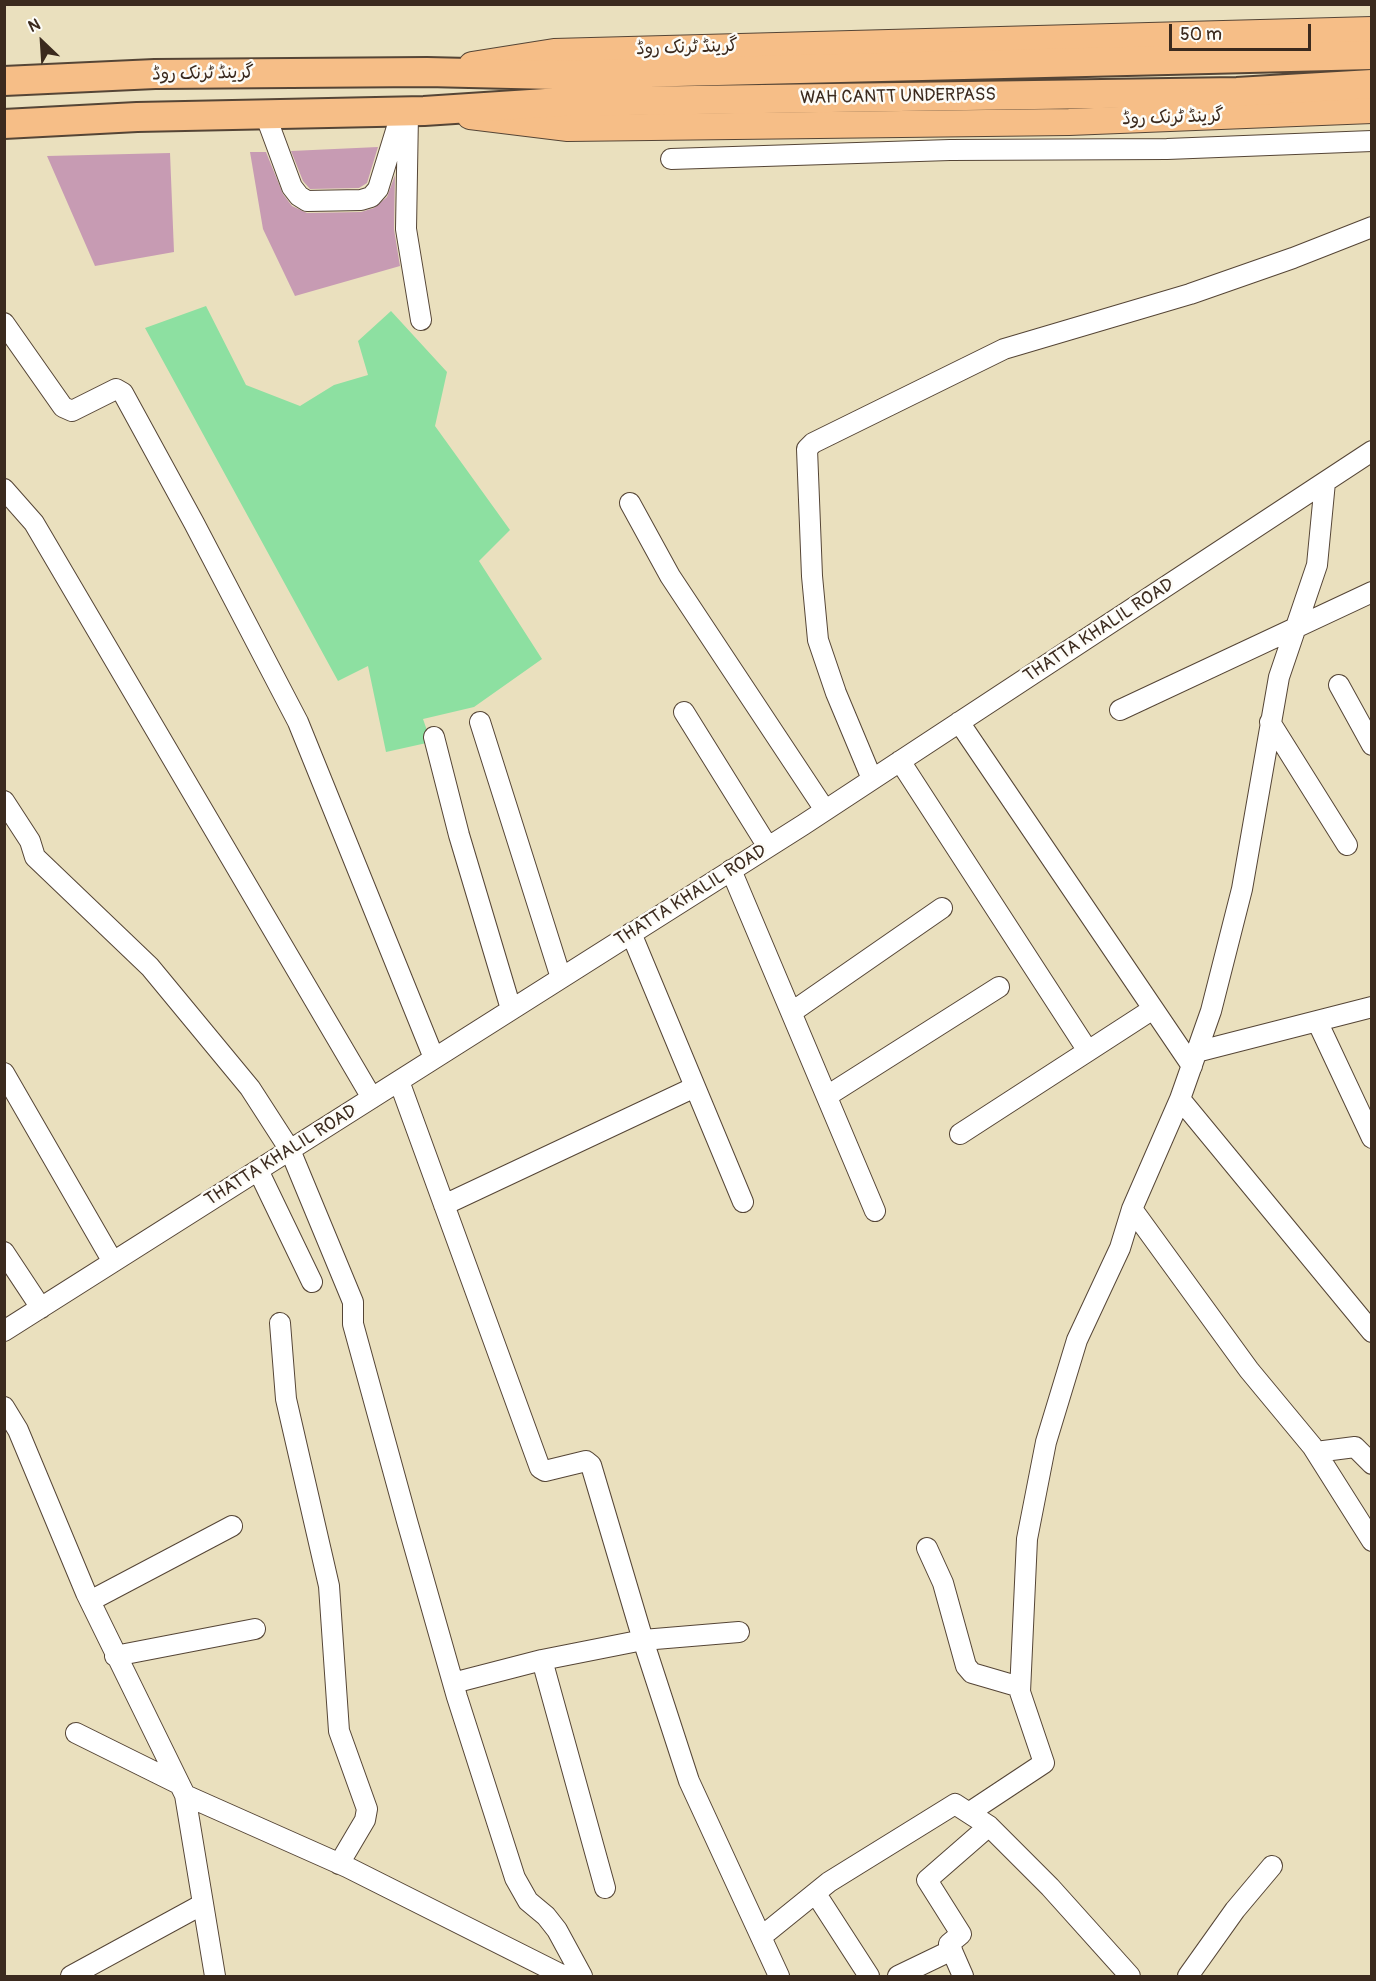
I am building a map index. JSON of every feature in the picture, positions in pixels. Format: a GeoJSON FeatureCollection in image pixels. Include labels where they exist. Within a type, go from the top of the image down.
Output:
{"type":"FeatureCollection","features":[{"type":"Feature","properties":{"kind":"highway","name":"WAH CANTT UNDERPASS"},"geometry":{"type":"LineString","coordinates":[[427,72],[554,75],[1371,55]]}},
{"type":"Feature","properties":{"kind":"highway","name":"گرینڈ ٹرنک روڈ"},"geometry":{"type":"LineString","coordinates":[[4,81],[155,74],[427,72]]}},
{"type":"Feature","properties":{"kind":"highway","name":"WAH CANTT UNDERPASS"},"geometry":{"type":"LineString","coordinates":[[412,111],[561,102],[1225,92],[1371,84]]}},
{"type":"Feature","properties":{"kind":"highway","name":"گرینڈ ٹرنک روڈ"},"geometry":{"type":"LineString","coordinates":[[4,124],[412,111]]}},
{"type":"Feature","properties":{"kind":"main road","name":"گرینڈ ٹرنک روڈ"},"geometry":{"type":"LineString","coordinates":[[427,72],[554,52],[1371,30]]}},
{"type":"Feature","properties":{"kind":"main road","name":"گرینڈ ٹرنک روڈ"},"geometry":{"type":"LineString","coordinates":[[412,111],[568,128],[1069,122],[1371,110]]}},
{"type":"Feature","properties":{"kind":"street"},"geometry":{"type":"LineString","coordinates":[[264,114],[292,187],[299,196],[307,201],[361,200],[371,197],[378,189],[412,111]]}},
{"type":"Feature","properties":{"kind":"street"},"geometry":{"type":"LineString","coordinates":[[412,111],[406,230],[422,320]]}},
{"type":"Feature","properties":{"kind":"street"},"geometry":{"type":"LineString","coordinates":[[1069,122],[1069,149]]}},
{"type":"Feature","properties":{"kind":"street"},"geometry":{"type":"LineString","coordinates":[[671,159],[1069,149],[1167,149],[1371,141]]}},
{"type":"Feature","properties":{"kind":"street"},"geometry":{"type":"LineString","coordinates":[[872,779],[836,693],[818,640],[812,576],[807,449],[813,443],[1004,349],[1190,294],[1371,226]]}},
{"type":"Feature","properties":{"kind":"street"},"geometry":{"type":"LineString","coordinates":[[4,323],[63,407],[72,411],[116,389],[123,393],[298,722],[434,1058]]}},
{"type":"Feature","properties":{"kind":"street","name":"THATTA KHALIL ROAD"},"geometry":{"type":"LineString","coordinates":[[4,1331],[768,847],[1371,451]]}},
{"type":"Feature","properties":{"kind":"street"},"geometry":{"type":"LineString","coordinates":[[970,1812],[1044,1763],[1020,1687],[1027,1539],[1046,1442],[1077,1340],[1120,1248],[1132,1209],[1180,1099],[1211,1011],[1242,889],[1279,677],[1317,565],[1326,482]]}},
{"type":"Feature","properties":{"kind":"street"},"geometry":{"type":"LineString","coordinates":[[4,489],[34,523],[372,1098]]}},
{"type":"Feature","properties":{"kind":"street"},"geometry":{"type":"LineString","coordinates":[[630,502],[670,576],[825,810]]}},
{"type":"Feature","properties":{"kind":"street"},"geometry":{"type":"LineString","coordinates":[[1120,710],[1371,592]]}},
{"type":"Feature","properties":{"kind":"street"},"geometry":{"type":"LineString","coordinates":[[1339,685],[1371,745]]}},
{"type":"Feature","properties":{"kind":"street"},"geometry":{"type":"LineString","coordinates":[[684,712],[768,847]]}},
{"type":"Feature","properties":{"kind":"street"},"geometry":{"type":"LineString","coordinates":[[480,722],[561,978]]}},
{"type":"Feature","properties":{"kind":"street"},"geometry":{"type":"LineString","coordinates":[[959,722],[1153,1009],[1194,1059]]}},
{"type":"Feature","properties":{"kind":"street"},"geometry":{"type":"LineString","coordinates":[[1270,722],[1347,845]]}},
{"type":"Feature","properties":{"kind":"street"},"geometry":{"type":"LineString","coordinates":[[434,736],[459,835],[511,1010]]}},
{"type":"Feature","properties":{"kind":"street"},"geometry":{"type":"LineString","coordinates":[[900,761],[1088,1051]]}},
{"type":"Feature","properties":{"kind":"street"},"geometry":{"type":"LineString","coordinates":[[4,801],[30,841],[35,857],[150,967],[250,1088],[290,1150],[353,1302],[353,1324],[453,1683],[515,1878],[528,1901],[557,1930],[582,1977]]}},
{"type":"Feature","properties":{"kind":"street"},"geometry":{"type":"LineString","coordinates":[[731,870],[875,1211]]}},
{"type":"Feature","properties":{"kind":"street"},"geometry":{"type":"LineString","coordinates":[[792,1012],[942,908]]}},
{"type":"Feature","properties":{"kind":"street"},"geometry":{"type":"LineString","coordinates":[[631,933],[743,1202]]}},
{"type":"Feature","properties":{"kind":"street"},"geometry":{"type":"LineString","coordinates":[[827,1096],[999,987]]}},
{"type":"Feature","properties":{"kind":"street"},"geometry":{"type":"LineString","coordinates":[[1194,1059],[1371,1006]]}},
{"type":"Feature","properties":{"kind":"street"},"geometry":{"type":"LineString","coordinates":[[960,1134],[1153,1009]]}},
{"type":"Feature","properties":{"kind":"street"},"geometry":{"type":"LineString","coordinates":[[1317,1021],[1371,1138]]}},
{"type":"Feature","properties":{"kind":"street"},"geometry":{"type":"LineString","coordinates":[[4,1073],[113,1262]]}},
{"type":"Feature","properties":{"kind":"street"},"geometry":{"type":"LineString","coordinates":[[399,1081],[540,1468],[545,1471],[586,1461],[591,1464],[643,1640],[689,1780],[779,1977]]}},
{"type":"Feature","properties":{"kind":"street"},"geometry":{"type":"LineString","coordinates":[[444,1205],[695,1087]]}},
{"type":"Feature","properties":{"kind":"street"},"geometry":{"type":"LineString","coordinates":[[1180,1099],[1371,1332]]}},
{"type":"Feature","properties":{"kind":"street"},"geometry":{"type":"LineString","coordinates":[[258,1170],[312,1282]]}},
{"type":"Feature","properties":{"kind":"street"},"geometry":{"type":"LineString","coordinates":[[1132,1209],[1249,1370],[1316,1452],[1371,1541]]}},
{"type":"Feature","properties":{"kind":"street"},"geometry":{"type":"LineString","coordinates":[[4,1252],[40,1308]]}},
{"type":"Feature","properties":{"kind":"street"},"geometry":{"type":"LineString","coordinates":[[280,1323],[286,1399],[329,1586],[339,1731],[367,1809],[365,1820],[339,1864]]}},
{"type":"Feature","properties":{"kind":"street"},"geometry":{"type":"LineString","coordinates":[[4,1407],[18,1430],[115,1656],[182,1789],[215,1977]]}},
{"type":"Feature","properties":{"kind":"street"},"geometry":{"type":"LineString","coordinates":[[1316,1452],[1355,1447],[1371,1464]]}},
{"type":"Feature","properties":{"kind":"street"},"geometry":{"type":"LineString","coordinates":[[90,1601],[232,1526]]}},
{"type":"Feature","properties":{"kind":"street"},"geometry":{"type":"LineString","coordinates":[[927,1548],[946,1591],[966,1666],[972,1673],[1020,1687]]}},
{"type":"Feature","properties":{"kind":"street"},"geometry":{"type":"LineString","coordinates":[[115,1656],[255,1629]]}},
{"type":"Feature","properties":{"kind":"street"},"geometry":{"type":"LineString","coordinates":[[453,1683],[542,1660],[643,1640],[739,1632]]}},
{"type":"Feature","properties":{"kind":"street"},"geometry":{"type":"LineString","coordinates":[[542,1660],[605,1888]]}},
{"type":"Feature","properties":{"kind":"street"},"geometry":{"type":"LineString","coordinates":[[76,1733],[182,1789],[339,1864],[564,1977]]}},
{"type":"Feature","properties":{"kind":"street"},"geometry":{"type":"LineString","coordinates":[[761,1937],[828,1882],[955,1804],[989,1826],[1050,1887],[1130,1977]]}},
{"type":"Feature","properties":{"kind":"street"},"geometry":{"type":"LineString","coordinates":[[963,1977],[950,1942],[961,1934],[927,1880],[989,1826]]}},
{"type":"Feature","properties":{"kind":"street"},"geometry":{"type":"LineString","coordinates":[[1188,1977],[1234,1910],[1272,1866]]}},
{"type":"Feature","properties":{"kind":"street"},"geometry":{"type":"LineString","coordinates":[[816,1894],[869,1977]]}},
{"type":"Feature","properties":{"kind":"street"},"geometry":{"type":"LineString","coordinates":[[71,1977],[203,1904]]}},
{"type":"Feature","properties":{"kind":"street"},"geometry":{"type":"LineString","coordinates":[[898,1977],[952,1950]]}},
{"type":"Feature","properties":{"kind":"green space"},"geometry":{"type":"Polygon","coordinates":[[[206,306],[246,385],[300,406],[334,385],[368,375],[358,341],[391,311],[447,372],[435,426],[510,530],[479,561],[542,659],[474,707],[423,719],[431,742],[386,752],[368,666],[338,681],[145,328],[206,306]]]}},
{"type":"Feature","properties":{"kind":"building"},"geometry":{"type":"Polygon","coordinates":[[[378,147],[367,183],[359,188],[310,189],[303,181],[291,151],[378,147]]]}},
{"type":"Feature","properties":{"kind":"building"},"geometry":{"type":"Polygon","coordinates":[[[250,152],[266,152],[283,194],[292,206],[307,213],[361,212],[374,208],[387,197],[395,175],[394,229],[400,266],[295,296],[263,229],[250,152]]]}},
{"type":"Feature","properties":{"kind":"building"},"geometry":{"type":"Polygon","coordinates":[[[170,153],[174,252],[95,266],[47,156],[170,153]]]}}]}
